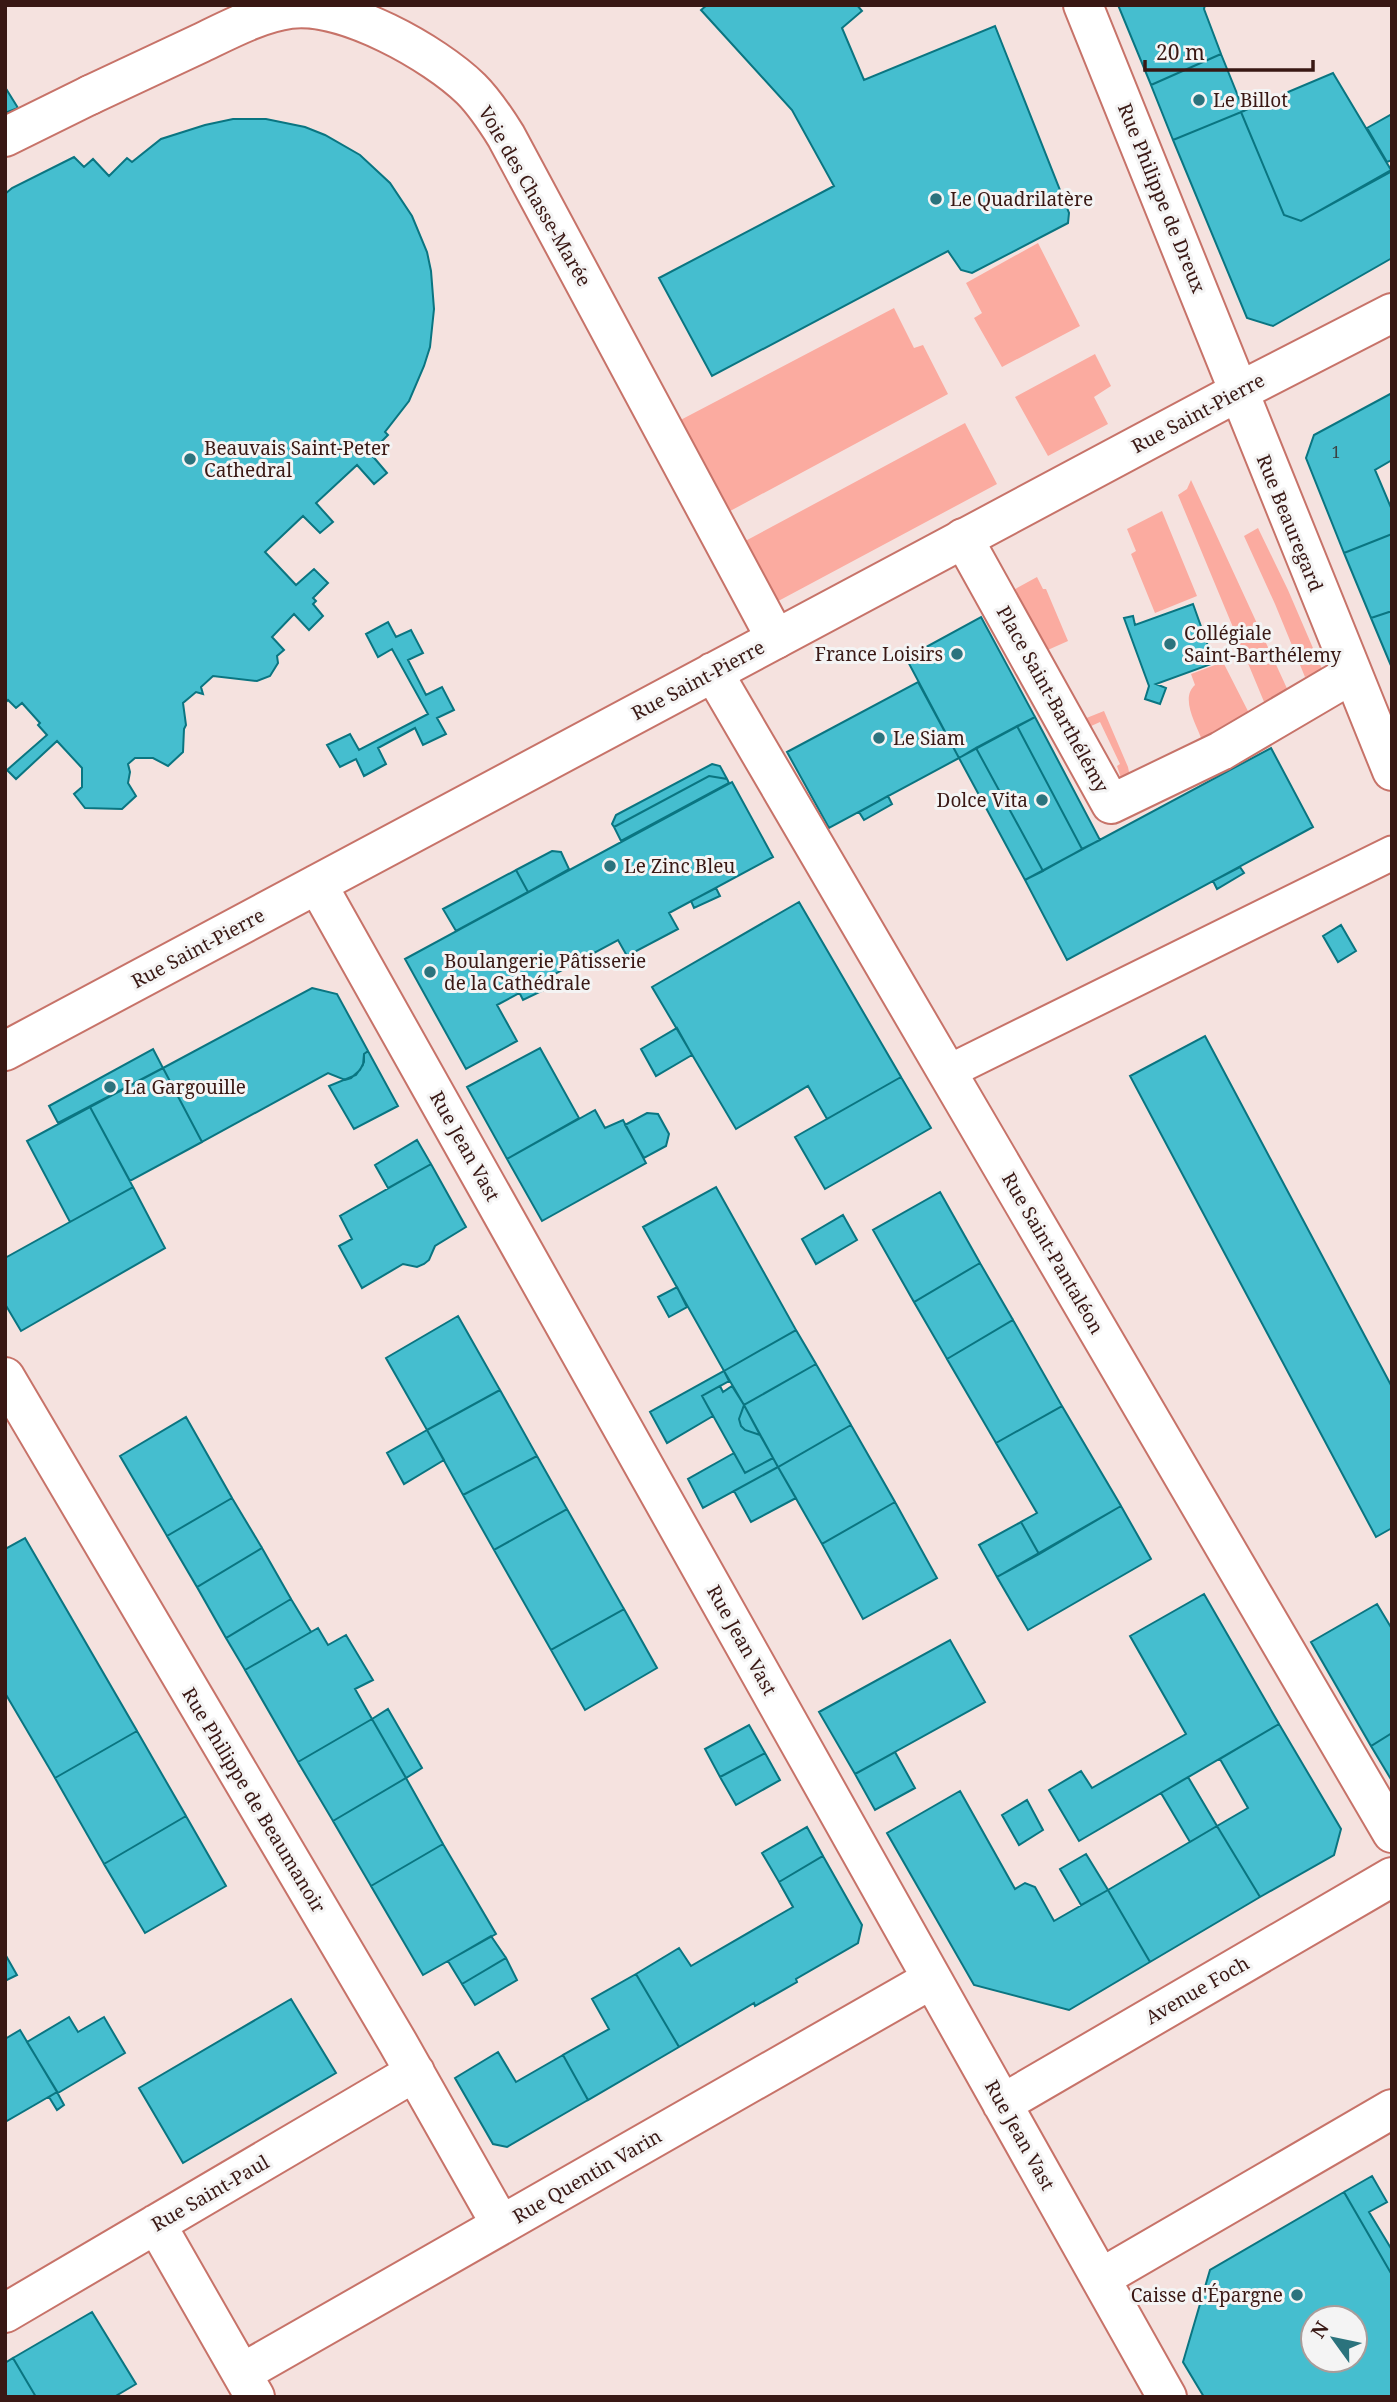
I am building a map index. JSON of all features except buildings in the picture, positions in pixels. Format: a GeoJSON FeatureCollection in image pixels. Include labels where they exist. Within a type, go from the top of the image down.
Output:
{"type":"FeatureCollection","features":[{"type":"Feature","properties":{"kind":"street","name":"Rue Philippe de Dreux"},"geometry":{"type":"LineString","coordinates":[[1083,5],[1198,286],[1238,392]]}},
{"type":"Feature","properties":{"kind":"street","name":"Voie des Chasse-Marée"},"geometry":{"type":"LineString","coordinates":[[5,137],[225,32],[291,9],[323,11],[352,19],[389,33],[437,61],[471,89],[491,112],[506,136],[776,639]]}},
{"type":"Feature","properties":{"kind":"street","name":"Rue Saint-Pierre"},"geometry":{"type":"LineString","coordinates":[[5,1051],[1270,374],[1392,313]]}},
{"type":"Feature","properties":{"kind":"street","name":"Rue Beauregard"},"geometry":{"type":"LineString","coordinates":[[1238,392],[1392,771]]}},
{"type":"Feature","properties":{"kind":"street","name":"Place Saint-Barthélémy"},"geometry":{"type":"LineString","coordinates":[[963,538],[1111,804],[1221,751],[1352,674]]}},
{"type":"Feature","properties":{"kind":"street","name":"Rue Saint-Pantaléon"},"geometry":{"type":"LineString","coordinates":[[713,672],[1392,1833]]}},
{"type":"Feature","properties":{"kind":"street","name":"Rue Jean Vast"},"geometry":{"type":"LineString","coordinates":[[317,884],[1167,2397]]}},
{"type":"Feature","properties":{"kind":"street","name":"Rue Philippe de Beaumanoir"},"geometry":{"type":"LineString","coordinates":[[5,1377],[415,2072],[501,2225]]}},
{"type":"Feature","properties":{"kind":"street","name":"Avenue Foch"},"geometry":{"type":"LineString","coordinates":[[1002,2104],[1392,1877]]}},
{"type":"Feature","properties":{"kind":"street","name":"Rue Quentin Varin"},"geometry":{"type":"LineString","coordinates":[[249,2385],[501,2225],[932,1979]]}},
{"type":"Feature","properties":{"kind":"street","name":"Rue Saint-Paul"},"geometry":{"type":"LineString","coordinates":[[5,2313],[415,2072]]}},
{"type":"Feature","properties":{"kind":"street"},"geometry":{"type":"LineString","coordinates":[[1101,2278],[1392,2109]]}},
{"type":"Feature","properties":{"kind":"street"},"geometry":{"type":"LineString","coordinates":[[156,2224],[249,2385]]}},
{"type":"Feature","properties":{"kind":"lane"},"geometry":{"type":"LineString","coordinates":[[947,1072],[1392,853]]}},
{"type":"Feature","properties":{"kind":"shaded area"},"geometry":{"type":"Polygon","coordinates":[[[1038,243],[1080,326],[1002,367],[974,318],[982,313],[966,283],[1038,243]]]}},
{"type":"Feature","properties":{"kind":"shaded area"},"geometry":{"type":"Polygon","coordinates":[[[894,308],[914,348],[923,345],[948,394],[719,517],[671,425],[894,308]]]}},
{"type":"Feature","properties":{"kind":"shaded area"},"geometry":{"type":"Polygon","coordinates":[[[1095,354],[1111,386],[1094,397],[1108,424],[1048,456],[1015,397],[1095,354]]]}},
{"type":"Feature","properties":{"kind":"shaded area"},"geometry":{"type":"Polygon","coordinates":[[[965,423],[997,484],[769,606],[736,546],[965,423]]]}},
{"type":"Feature","properties":{"kind":"shaded area"},"geometry":{"type":"Polygon","coordinates":[[[1191,480],[1290,695],[1267,709],[1178,495],[1187,489],[1191,480]]]}},
{"type":"Feature","properties":{"kind":"shaded area"},"geometry":{"type":"Polygon","coordinates":[[[1162,511],[1197,596],[1155,613],[1131,554],[1136,551],[1127,529],[1162,511]]]}},
{"type":"Feature","properties":{"kind":"shaded area"},"geometry":{"type":"Polygon","coordinates":[[[1258,528],[1322,669],[1305,677],[1244,536],[1258,528]]]}},
{"type":"Feature","properties":{"kind":"shaded area"},"geometry":{"type":"Polygon","coordinates":[[[1037,577],[1043,589],[1046,589],[1068,641],[1041,653],[1008,593],[1037,577]]]}},
{"type":"Feature","properties":{"kind":"shaded area"},"geometry":{"type":"Polygon","coordinates":[[[1223,662],[1252,719],[1202,740],[1189,704],[1191,690],[1195,685],[1191,674],[1223,662]]]}},
{"type":"Feature","properties":{"kind":"shaded area"},"geometry":{"type":"Polygon","coordinates":[[[1104,711],[1128,767],[1130,777],[1122,781],[1117,766],[1120,764],[1100,722],[1078,732],[1074,723],[1104,711]]]}},
{"type":"Feature","properties":{"kind":"place","name":"Le Billot"},"geometry":{"type":"Point","coordinates":[1199,100]}},
{"type":"Feature","properties":{"kind":"place","name":"Le Quadrilatère"},"geometry":{"type":"Point","coordinates":[936,199]}},
{"type":"Feature","properties":{"kind":"place","name":"Beauvais Saint-Peter Cathedral"},"geometry":{"type":"Point","coordinates":[190,459]}},
{"type":"Feature","properties":{"kind":"place","name":"Collégiale Saint-Barthélemy"},"geometry":{"type":"Point","coordinates":[1170,644]}},
{"type":"Feature","properties":{"kind":"place","name":"France Loisirs"},"geometry":{"type":"Point","coordinates":[957,654]}},
{"type":"Feature","properties":{"kind":"place","name":"Le Siam"},"geometry":{"type":"Point","coordinates":[879,738]}},
{"type":"Feature","properties":{"kind":"place","name":"Dolce Vita"},"geometry":{"type":"Point","coordinates":[1042,800]}},
{"type":"Feature","properties":{"kind":"place","name":"Le Zinc Bleu"},"geometry":{"type":"Point","coordinates":[610,866]}},
{"type":"Feature","properties":{"kind":"place","name":"Boulangerie Pâtisserie de la Cathédrale"},"geometry":{"type":"Point","coordinates":[430,972]}},
{"type":"Feature","properties":{"kind":"place","name":"La Gargouille"},"geometry":{"type":"Point","coordinates":[110,1087]}},
{"type":"Feature","properties":{"kind":"place","name":"Caisse d'Épargne"},"geometry":{"type":"Point","coordinates":[1297,2295]}}]}
